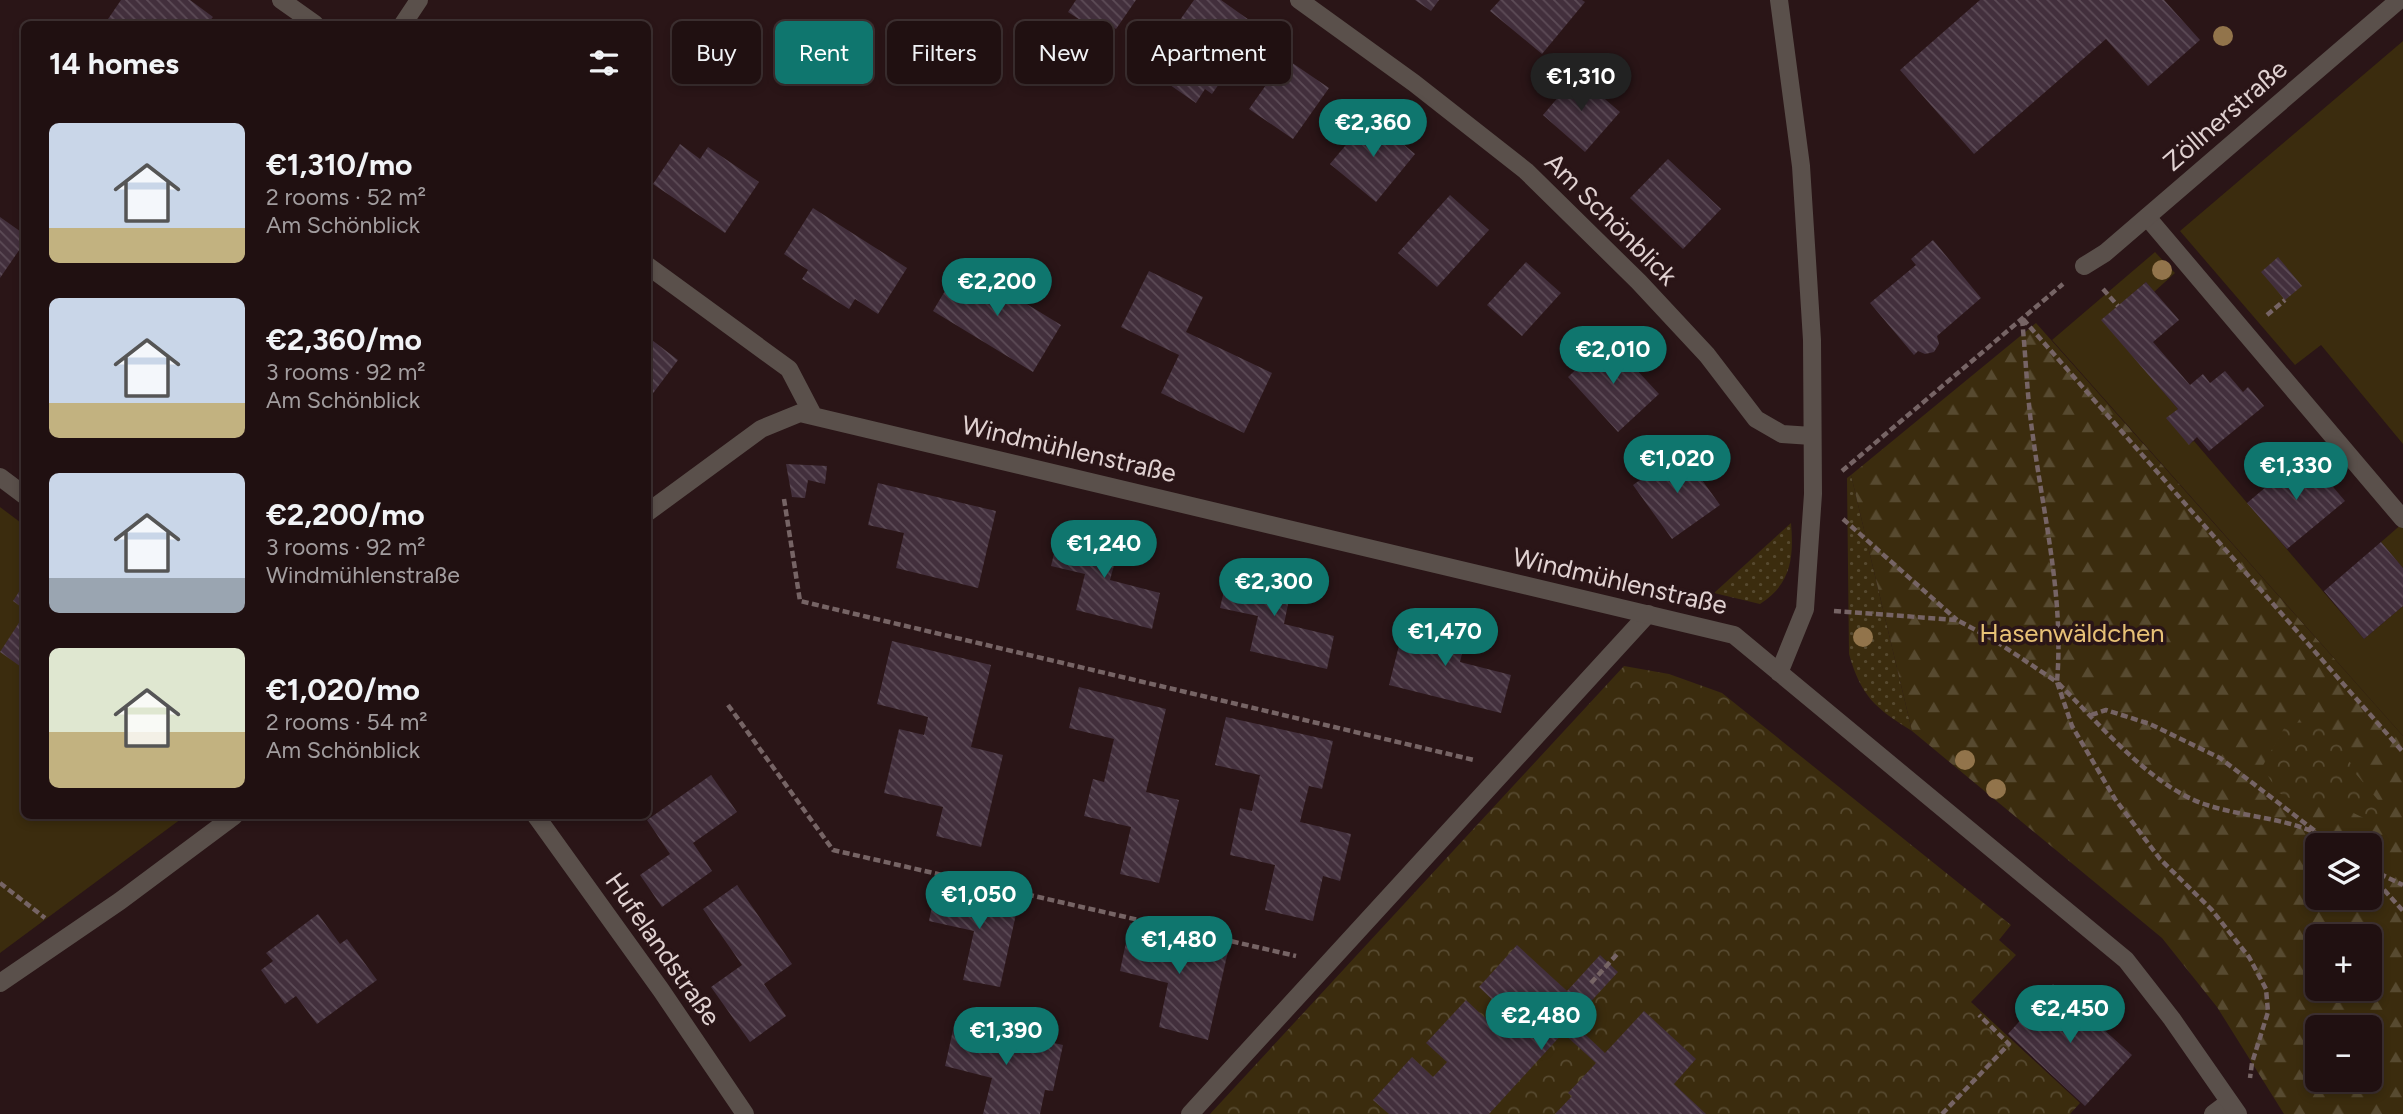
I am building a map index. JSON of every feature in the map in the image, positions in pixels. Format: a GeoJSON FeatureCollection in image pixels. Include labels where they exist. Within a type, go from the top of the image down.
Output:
{"type":"FeatureCollection","features":[{"type":"Feature","properties":{"kind":"street"},"geometry":{"type":"LineString","coordinates":[[281,0],[311,21]]}},
{"type":"Feature","properties":{"kind":"street"},"geometry":{"type":"LineString","coordinates":[[405,21],[419,0]]}},
{"type":"Feature","properties":{"kind":"street","name":"Am Schönblick"},"geometry":{"type":"LineString","coordinates":[[1299,0],[1414,83],[1526,170],[1707,355],[1756,419],[1782,434],[1812,436]]}},
{"type":"Feature","properties":{"kind":"street"},"geometry":{"type":"LineString","coordinates":[[1779,0],[1801,166],[1812,340],[1814,494],[1805,609],[1779,673]]}},
{"type":"Feature","properties":{"kind":"street","name":"Zöllnerstraße"},"geometry":{"type":"LineString","coordinates":[[2084,266],[2105,253],[2399,0]]}},
{"type":"Feature","properties":{"kind":"street"},"geometry":{"type":"LineString","coordinates":[[2147,217],[2403,519]]}},
{"type":"Feature","properties":{"kind":"street"},"geometry":{"type":"LineString","coordinates":[[651,268],[789,369],[813,415]]}},
{"type":"Feature","properties":{"kind":"street","name":"Windmühlenstraße"},"geometry":{"type":"LineString","coordinates":[[651,510],[761,429],[800,413],[1734,635],[2126,960],[2172,1019],[2234,1108]]}},
{"type":"Feature","properties":{"kind":"street"},"geometry":{"type":"LineString","coordinates":[[0,477],[21,493]]}},
{"type":"Feature","properties":{"kind":"street"},"geometry":{"type":"LineString","coordinates":[[1190,1114],[1509,769],[1648,614]]}},
{"type":"Feature","properties":{"kind":"street"},"geometry":{"type":"LineString","coordinates":[[0,983],[120,901],[230,819]]}},
{"type":"Feature","properties":{"kind":"street","name":"Hufelandstraße"},"geometry":{"type":"LineString","coordinates":[[538,819],[662,990],[745,1114]]}},
{"type":"Feature","properties":{"kind":"street"},"geometry":{"type":"LineString","coordinates":[[2213,1114],[2234,1108]]}},
{"type":"Feature","properties":{"kind":"path"},"geometry":{"type":"LineString","coordinates":[[1859,457],[2084,266]]}},
{"type":"Feature","properties":{"kind":"path"},"geometry":{"type":"LineString","coordinates":[[2022,319],[2032,433],[2056,586],[2060,645],[2057,682],[2072,726],[2115,799],[2160,859],[2211,909],[2249,957],[2266,989],[2268,1013],[2252,1063],[2250,1088]]}},
{"type":"Feature","properties":{"kind":"path"},"geometry":{"type":"LineString","coordinates":[[2022,319],[2403,752]]}},
{"type":"Feature","properties":{"kind":"path"},"geometry":{"type":"LineString","coordinates":[[1814,494],[1957,620],[1994,640],[2057,682],[2157,779],[2203,804],[2263,817],[2315,833]]}},
{"type":"Feature","properties":{"kind":"path"},"geometry":{"type":"LineString","coordinates":[[784,499],[800,601],[1509,769]]}},
{"type":"Feature","properties":{"kind":"path"},"geometry":{"type":"LineString","coordinates":[[1805,609],[1957,620]]}},
{"type":"Feature","properties":{"kind":"path"},"geometry":{"type":"LineString","coordinates":[[728,705],[833,850],[1329,963]]}},
{"type":"Feature","properties":{"kind":"path"},"geometry":{"type":"LineString","coordinates":[[2091,715],[2106,710],[2150,724],[2220,758],[2317,833]]}},
{"type":"Feature","properties":{"kind":"path"},"geometry":{"type":"LineString","coordinates":[[2382,876],[2403,885]]}},
{"type":"Feature","properties":{"kind":"path"},"geometry":{"type":"LineString","coordinates":[[0,883],[68,935]]}},
{"type":"Feature","properties":{"kind":"path"},"geometry":{"type":"LineString","coordinates":[[2382,886],[2403,911]]}},
{"type":"Feature","properties":{"kind":"path"},"geometry":{"type":"LineString","coordinates":[[1591,984],[1619,953]]}},
{"type":"Feature","properties":{"kind":"path"},"geometry":{"type":"LineString","coordinates":[[1942,1114],[2009,1044],[1979,1015]]}},
{"type":"Feature","properties":{"kind":"green space"},"geometry":{"type":"Polygon","coordinates":[[[2403,41],[2403,444],[2321,345],[2295,365],[2180,231],[2403,41]]]}},
{"type":"Feature","properties":{"kind":"green space"},"geometry":{"type":"Polygon","coordinates":[[[2155,252],[2175,273],[2154,292],[2146,282],[2102,320],[2178,409],[2167,418],[2189,444],[2194,441],[2364,639],[2403,606],[2403,736],[2052,340],[2155,252]]]}},
{"type":"Feature","properties":{"kind":"green space","name":"Hasenwäldchen"},"geometry":{"type":"Polygon","coordinates":[[[2036,323],[2403,736],[2403,1114],[2284,1114],[2217,1007],[2162,938],[1912,731],[1851,475],[2036,323]]]}},
{"type":"Feature","properties":{"kind":"green space"},"geometry":{"type":"Polygon","coordinates":[[[1851,475],[1912,731],[1871,700],[1859,681],[1849,654],[1847,478],[1851,475]]]}},
{"type":"Feature","properties":{"kind":"green space"},"geometry":{"type":"Polygon","coordinates":[[[0,507],[21,523],[21,819],[181,819],[0,953],[0,507]]]}},
{"type":"Feature","properties":{"kind":"green space"},"geometry":{"type":"Polygon","coordinates":[[[1791,523],[1791,559],[1784,579],[1770,596],[1760,604],[1714,593],[1791,523]]]}},
{"type":"Feature","properties":{"kind":"green space"},"geometry":{"type":"Polygon","coordinates":[[[2403,523],[2403,568],[2381,542],[2403,523]]]}},
{"type":"Feature","properties":{"kind":"green space"},"geometry":{"type":"Polygon","coordinates":[[[1624,666],[1669,674],[1722,693],[2011,925],[1999,940],[2016,955],[1971,1002],[2080,1103],[2070,1114],[1210,1114],[1624,666]]]}},
{"type":"Feature","properties":{"kind":"green space"},"geometry":{"type":"Polygon","coordinates":[[[2317,722],[2339,740],[2356,774],[2383,806],[2374,823],[2333,803],[2308,807],[2279,793],[2262,767],[2287,723],[2317,722]]]}},
{"type":"Feature","properties":{"kind":"building"},"geometry":{"type":"Polygon","coordinates":[[[121,0],[190,0],[213,17],[210,21],[107,21],[121,0]]]}},
{"type":"Feature","properties":{"kind":"building"},"geometry":{"type":"Polygon","coordinates":[[[1076,0],[1136,0],[1116,29],[1113,27],[1113,21],[1082,21],[1068,12],[1076,0]]]}},
{"type":"Feature","properties":{"kind":"building"},"geometry":{"type":"Polygon","coordinates":[[[1194,0],[1221,0],[1251,21],[1179,21],[1194,0]]]}},
{"type":"Feature","properties":{"kind":"building"},"geometry":{"type":"Polygon","coordinates":[[[1415,0],[1439,0],[1431,11],[1415,0]]]}},
{"type":"Feature","properties":{"kind":"building"},"geometry":{"type":"Polygon","coordinates":[[[1500,0],[1585,2],[1542,54],[1490,11],[1500,0]]]}},
{"type":"Feature","properties":{"kind":"building"},"geometry":{"type":"Polygon","coordinates":[[[1980,0],[2164,0],[2200,40],[2148,86],[2106,39],[1974,154],[1900,70],[1980,0]]]}},
{"type":"Feature","properties":{"kind":"building"},"geometry":{"type":"Polygon","coordinates":[[[1291,62],[1329,88],[1293,139],[1249,109],[1267,84],[1291,84],[1291,62]]]}},
{"type":"Feature","properties":{"kind":"building"},"geometry":{"type":"Polygon","coordinates":[[[1577,75],[1620,112],[1585,152],[1543,115],[1577,75]]]}},
{"type":"Feature","properties":{"kind":"building"},"geometry":{"type":"Polygon","coordinates":[[[1219,84],[1212,94],[1205,89],[1196,103],[1170,85],[1219,84]]]}},
{"type":"Feature","properties":{"kind":"building"},"geometry":{"type":"Polygon","coordinates":[[[1370,116],[1415,154],[1376,202],[1330,164],[1370,116]]]}},
{"type":"Feature","properties":{"kind":"building"},"geometry":{"type":"Polygon","coordinates":[[[680,144],[700,159],[708,147],[759,182],[725,233],[653,184],[680,144]]]}},
{"type":"Feature","properties":{"kind":"building"},"geometry":{"type":"Polygon","coordinates":[[[1668,159],[1721,209],[1683,249],[1630,198],[1668,159]]]}},
{"type":"Feature","properties":{"kind":"building"},"geometry":{"type":"Polygon","coordinates":[[[1450,195],[1489,230],[1437,287],[1398,253],[1450,195]]]}},
{"type":"Feature","properties":{"kind":"building"},"geometry":{"type":"Polygon","coordinates":[[[813,208],[907,268],[878,314],[855,299],[849,309],[802,279],[808,270],[784,254],[813,208]]]}},
{"type":"Feature","properties":{"kind":"building"},"geometry":{"type":"Polygon","coordinates":[[[0,217],[21,232],[21,247],[0,278],[0,217]]]}},
{"type":"Feature","properties":{"kind":"building"},"geometry":{"type":"Polygon","coordinates":[[[1933,240],[1981,298],[1937,336],[1939,344],[1934,352],[1925,354],[1918,351],[1914,355],[1870,303],[1916,265],[1911,259],[1933,240]]]}},
{"type":"Feature","properties":{"kind":"building"},"geometry":{"type":"Polygon","coordinates":[[[2278,257],[2302,286],[2285,300],[2261,272],[2278,257]]]}},
{"type":"Feature","properties":{"kind":"building"},"geometry":{"type":"Polygon","coordinates":[[[1526,262],[1561,293],[1522,336],[1487,305],[1526,262]]]}},
{"type":"Feature","properties":{"kind":"building"},"geometry":{"type":"Polygon","coordinates":[[[961,264],[1061,325],[1033,372],[933,311],[961,264]]]}},
{"type":"Feature","properties":{"kind":"building"},"geometry":{"type":"Polygon","coordinates":[[[1149,271],[1203,297],[1186,332],[1272,373],[1244,433],[1161,393],[1179,355],[1121,327],[1149,271]]]}},
{"type":"Feature","properties":{"kind":"building"},"geometry":{"type":"Polygon","coordinates":[[[2146,282],[2179,320],[2153,342],[2190,385],[2203,374],[2210,383],[2225,371],[2243,392],[2248,387],[2264,406],[2209,451],[2197,437],[2189,445],[2166,418],[2178,409],[2101,320],[2146,282]]]}},
{"type":"Feature","properties":{"kind":"building"},"geometry":{"type":"Polygon","coordinates":[[[651,339],[678,360],[651,396],[651,339]]]}},
{"type":"Feature","properties":{"kind":"building"},"geometry":{"type":"Polygon","coordinates":[[[1608,339],[1659,394],[1618,432],[1568,377],[1608,339]]]}},
{"type":"Feature","properties":{"kind":"building"},"geometry":{"type":"Polygon","coordinates":[[[1681,451],[1720,505],[1672,539],[1633,485],[1681,451]]]}},
{"type":"Feature","properties":{"kind":"building"},"geometry":{"type":"Polygon","coordinates":[[[2305,454],[2345,501],[2287,549],[2247,503],[2305,454]]]}},
{"type":"Feature","properties":{"kind":"building"},"geometry":{"type":"Polygon","coordinates":[[[786,464],[827,466],[825,484],[808,480],[805,498],[792,497],[786,464]]]}},
{"type":"Feature","properties":{"kind":"building"},"geometry":{"type":"Polygon","coordinates":[[[878,483],[996,511],[978,588],[896,568],[904,533],[868,525],[878,483]]]}},
{"type":"Feature","properties":{"kind":"building"},"geometry":{"type":"Polygon","coordinates":[[[1060,529],[1120,543],[1110,580],[1160,593],[1152,629],[1076,610],[1085,574],[1051,566],[1060,529]]]}},
{"type":"Feature","properties":{"kind":"building"},"geometry":{"type":"Polygon","coordinates":[[[2381,542],[2403,568],[2403,606],[2364,639],[2324,591],[2381,542]]]}},
{"type":"Feature","properties":{"kind":"building"},"geometry":{"type":"Polygon","coordinates":[[[1230,565],[1293,580],[1284,624],[1334,636],[1327,669],[1250,651],[1258,616],[1220,608],[1230,565]]]}},
{"type":"Feature","properties":{"kind":"building"},"geometry":{"type":"Polygon","coordinates":[[[21,589],[21,607],[13,601],[21,589]]]}},
{"type":"Feature","properties":{"kind":"building"},"geometry":{"type":"Polygon","coordinates":[[[1406,618],[1467,633],[1460,662],[1511,675],[1501,713],[1389,685],[1406,618]]]}},
{"type":"Feature","properties":{"kind":"building"},"geometry":{"type":"Polygon","coordinates":[[[21,620],[21,667],[0,652],[21,620]]]}},
{"type":"Feature","properties":{"kind":"building"},"geometry":{"type":"Polygon","coordinates":[[[892,641],[991,665],[971,747],[1003,755],[981,847],[936,836],[943,807],[884,793],[899,729],[924,735],[928,717],[877,704],[892,641]]]}},
{"type":"Feature","properties":{"kind":"building"},"geometry":{"type":"Polygon","coordinates":[[[1079,687],[1166,709],[1146,792],[1179,800],[1159,883],[1120,874],[1131,827],[1084,816],[1093,779],[1104,782],[1114,739],[1069,728],[1079,687]]]}},
{"type":"Feature","properties":{"kind":"building"},"geometry":{"type":"Polygon","coordinates":[[[1226,717],[1333,741],[1322,789],[1309,786],[1300,822],[1351,834],[1340,881],[1323,876],[1313,921],[1265,910],[1275,865],[1230,855],[1240,808],[1252,811],[1260,775],[1215,765],[1226,717]]]}},
{"type":"Feature","properties":{"kind":"building"},"geometry":{"type":"Polygon","coordinates":[[[711,775],[737,812],[693,843],[712,871],[662,907],[640,875],[670,854],[647,820],[711,775]]]}},
{"type":"Feature","properties":{"kind":"building"},"geometry":{"type":"Polygon","coordinates":[[[737,885],[792,964],[764,984],[786,1016],[750,1042],[711,987],[742,965],[703,909],[737,885]]]}},
{"type":"Feature","properties":{"kind":"building"},"geometry":{"type":"Polygon","coordinates":[[[936,887],[1018,905],[1000,987],[963,980],[974,931],[929,921],[936,887]]]}},
{"type":"Feature","properties":{"kind":"building"},"geometry":{"type":"Polygon","coordinates":[[[318,914],[340,944],[347,939],[377,980],[317,1024],[296,996],[285,1004],[261,970],[273,961],[266,953],[318,914]]]}},
{"type":"Feature","properties":{"kind":"building"},"geometry":{"type":"Polygon","coordinates":[[[1130,923],[1229,947],[1208,1040],[1159,1027],[1168,983],[1120,971],[1130,923]]]}},
{"type":"Feature","properties":{"kind":"building"},"geometry":{"type":"Polygon","coordinates":[[[1517,945],[1567,991],[1600,955],[1618,972],[1572,1022],[1605,1053],[1644,1011],[1696,1059],[1674,1084],[1706,1114],[1555,1114],[1572,1096],[1568,1093],[1596,1063],[1563,1033],[1489,1114],[1389,1114],[1373,1100],[1412,1057],[1433,1077],[1447,1062],[1426,1043],[1466,1000],[1485,1018],[1498,1005],[1479,987],[1517,945]]]}},
{"type":"Feature","properties":{"kind":"building"},"geometry":{"type":"Polygon","coordinates":[[[2053,984],[2132,1055],[2085,1106],[2008,1034],[2053,984]]]}},
{"type":"Feature","properties":{"kind":"building"},"geometry":{"type":"Polygon","coordinates":[[[955,1021],[1063,1045],[1053,1091],[1045,1090],[1040,1114],[983,1114],[992,1078],[945,1066],[955,1021]]]}}]}
